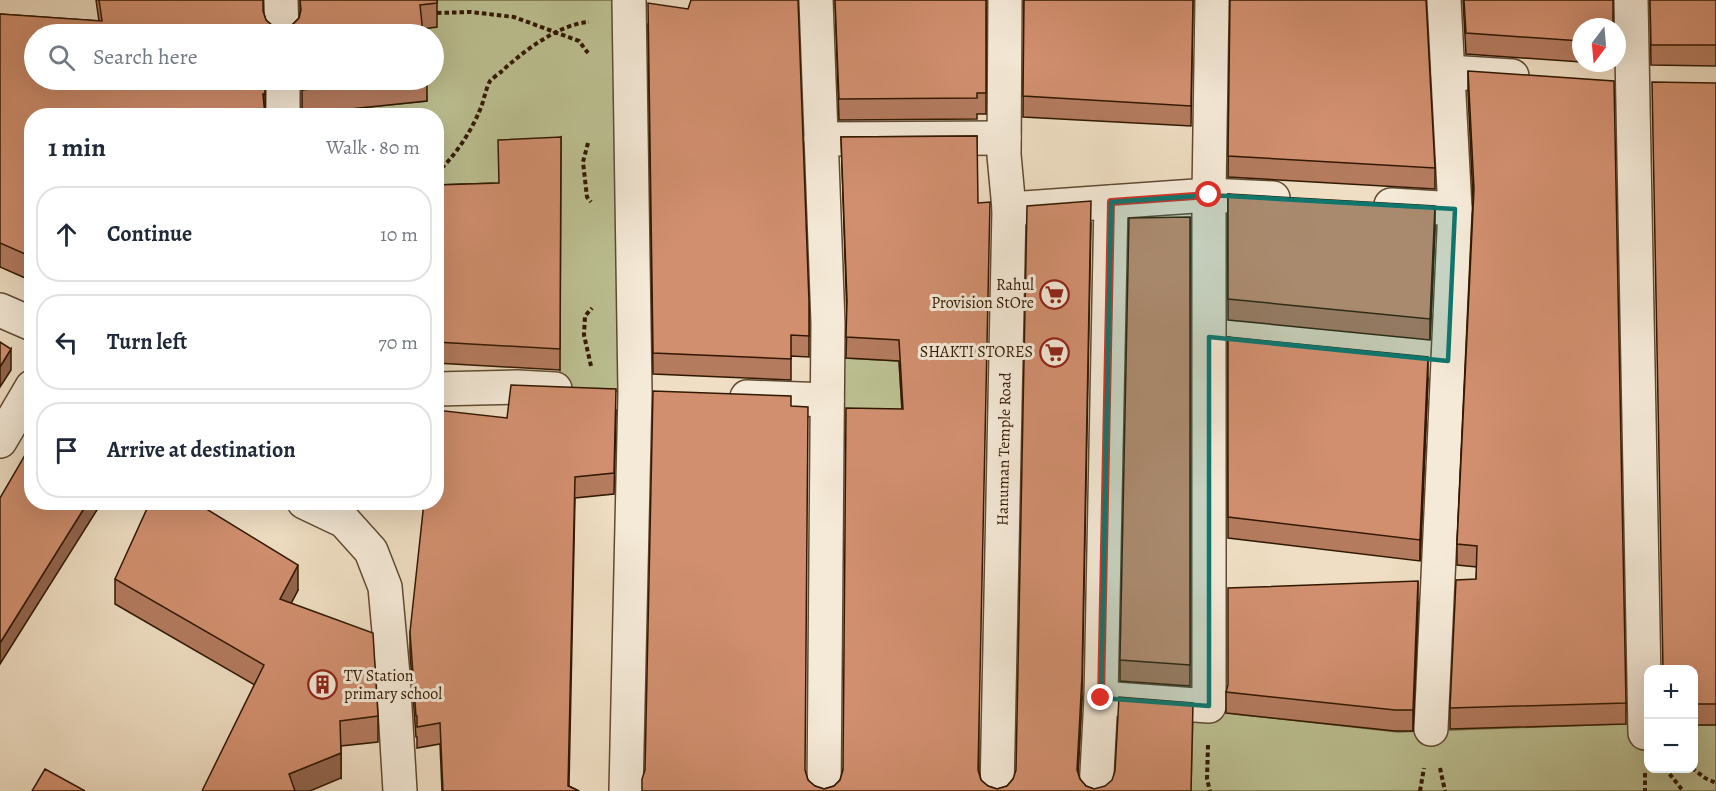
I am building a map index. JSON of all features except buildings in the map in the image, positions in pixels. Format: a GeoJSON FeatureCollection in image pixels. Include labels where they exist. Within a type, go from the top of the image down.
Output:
{"type":"FeatureCollection","features":[{"type":"Feature","properties":{"kind":"street"},"geometry":{"type":"LineString","coordinates":[[281,0],[282,24]]}},
{"type":"Feature","properties":{"kind":"street"},"geometry":{"type":"LineString","coordinates":[[816,0],[828,323],[824,791]]}},
{"type":"Feature","properties":{"kind":"street","name":"Hanuman Temple Road"},"geometry":{"type":"LineString","coordinates":[[997,791],[1009,209],[1004,155],[1005,0]]}},
{"type":"Feature","properties":{"kind":"street"},"geometry":{"type":"LineString","coordinates":[[1101,698],[1209,706],[1209,195],[1212,0]]}},
{"type":"Feature","properties":{"kind":"street"},"geometry":{"type":"LineString","coordinates":[[1431,729],[1455,209],[1444,0]]}},
{"type":"Feature","properties":{"kind":"street"},"geometry":{"type":"LineString","coordinates":[[1631,0],[1645,719]]}},
{"type":"Feature","properties":{"kind":"street"},"geometry":{"type":"LineString","coordinates":[[626,791],[613,391],[629,10]]}},
{"type":"Feature","properties":{"kind":"street"},"geometry":{"type":"LineString","coordinates":[[1448,72],[1540,78]]}},
{"type":"Feature","properties":{"kind":"street"},"geometry":{"type":"LineString","coordinates":[[283,90],[284,108]]}},
{"type":"Feature","properties":{"kind":"street"},"geometry":{"type":"LineString","coordinates":[[821,139],[1004,138]]}},
{"type":"Feature","properties":{"kind":"street"},"geometry":{"type":"LineString","coordinates":[[1009,209],[1209,195],[1303,200]]}},
{"type":"Feature","properties":{"kind":"street"},"geometry":{"type":"LineString","coordinates":[[1096,791],[1101,698],[1111,202]]}},
{"type":"Feature","properties":{"kind":"street"},"geometry":{"type":"LineString","coordinates":[[1361,204],[1455,209]]}},
{"type":"Feature","properties":{"kind":"street"},"geometry":{"type":"LineString","coordinates":[[0,310],[24,320]]}},
{"type":"Feature","properties":{"kind":"street"},"geometry":{"type":"LineString","coordinates":[[1209,337],[1243,340]]}},
{"type":"Feature","properties":{"kind":"street"},"geometry":{"type":"LineString","coordinates":[[1414,357],[1448,361]]}},
{"type":"Feature","properties":{"kind":"street"},"geometry":{"type":"LineString","coordinates":[[444,389],[517,387],[669,393]]}},
{"type":"Feature","properties":{"kind":"street"},"geometry":{"type":"LineString","coordinates":[[714,395],[827,400]]}},
{"type":"Feature","properties":{"kind":"street"},"geometry":{"type":"LineString","coordinates":[[0,441],[24,400]]}},
{"type":"Feature","properties":{"kind":"street"},"geometry":{"type":"LineString","coordinates":[[321,510],[344,521],[371,551]]}},
{"type":"Feature","properties":{"kind":"street"},"geometry":{"type":"LineString","coordinates":[[359,510],[371,551],[385,587],[400,791]]}},
{"type":"Feature","properties":{"kind":"path"},"geometry":{"type":"LineString","coordinates":[[444,166],[464,139],[479,113],[490,81],[514,59],[578,22],[629,10]]}},
{"type":"Feature","properties":{"kind":"path"},"geometry":{"type":"LineString","coordinates":[[437,13],[471,12],[514,17],[579,41],[591,57]]}},
{"type":"Feature","properties":{"kind":"path"},"geometry":{"type":"LineString","coordinates":[[589,139],[583,162],[587,197],[592,205]]}},
{"type":"Feature","properties":{"kind":"path"},"geometry":{"type":"LineString","coordinates":[[593,307],[585,316],[584,335],[613,391]]}},
{"type":"Feature","properties":{"kind":"path"},"geometry":{"type":"LineString","coordinates":[[1669,773],[1683,791]]}},
{"type":"Feature","properties":{"kind":"path"},"geometry":{"type":"LineString","coordinates":[[1698,773],[1716,783]]}},
{"type":"Feature","properties":{"kind":"highlighted area"},"geometry":{"type":"Polygon","coordinates":[[[1209,195],[1455,209],[1448,361],[1209,337],[1209,706],[1101,698],[1111,202],[1209,195]]]}},
{"type":"Feature","properties":{"kind":"green space"},"geometry":{"type":"Polygon","coordinates":[[[436,0],[629,0],[635,392],[559,389],[560,369],[499,204],[444,206],[444,108],[360,108],[427,101],[426,90],[444,90],[444,24],[423,24],[436,0]]]}},
{"type":"Feature","properties":{"kind":"green space"},"geometry":{"type":"Polygon","coordinates":[[[843,358],[899,361],[903,430],[837,428],[843,358]]]}},
{"type":"Feature","properties":{"kind":"green space"},"geometry":{"type":"Polygon","coordinates":[[[1209,706],[1235,714],[1398,732],[1644,725],[1644,773],[1698,773],[1698,725],[1716,725],[1716,791],[1191,791],[1193,716],[1209,706]]]}},
{"type":"Feature","properties":{"kind":"place","name":"Rahul Provision StOre"},"geometry":{"type":"Point","coordinates":[1055,294]}},
{"type":"Feature","properties":{"kind":"place","name":"SHAKTI STORES"},"geometry":{"type":"Point","coordinates":[1054,352]}},
{"type":"Feature","properties":{"kind":"place","name":"TV Station primary school"},"geometry":{"type":"Point","coordinates":[323,685]}},
{"type":"Feature","properties":{"kind":"route"},"geometry":{"type":"LineString","coordinates":[[1101,698],[1111,202],[1209,195]]}}]}
